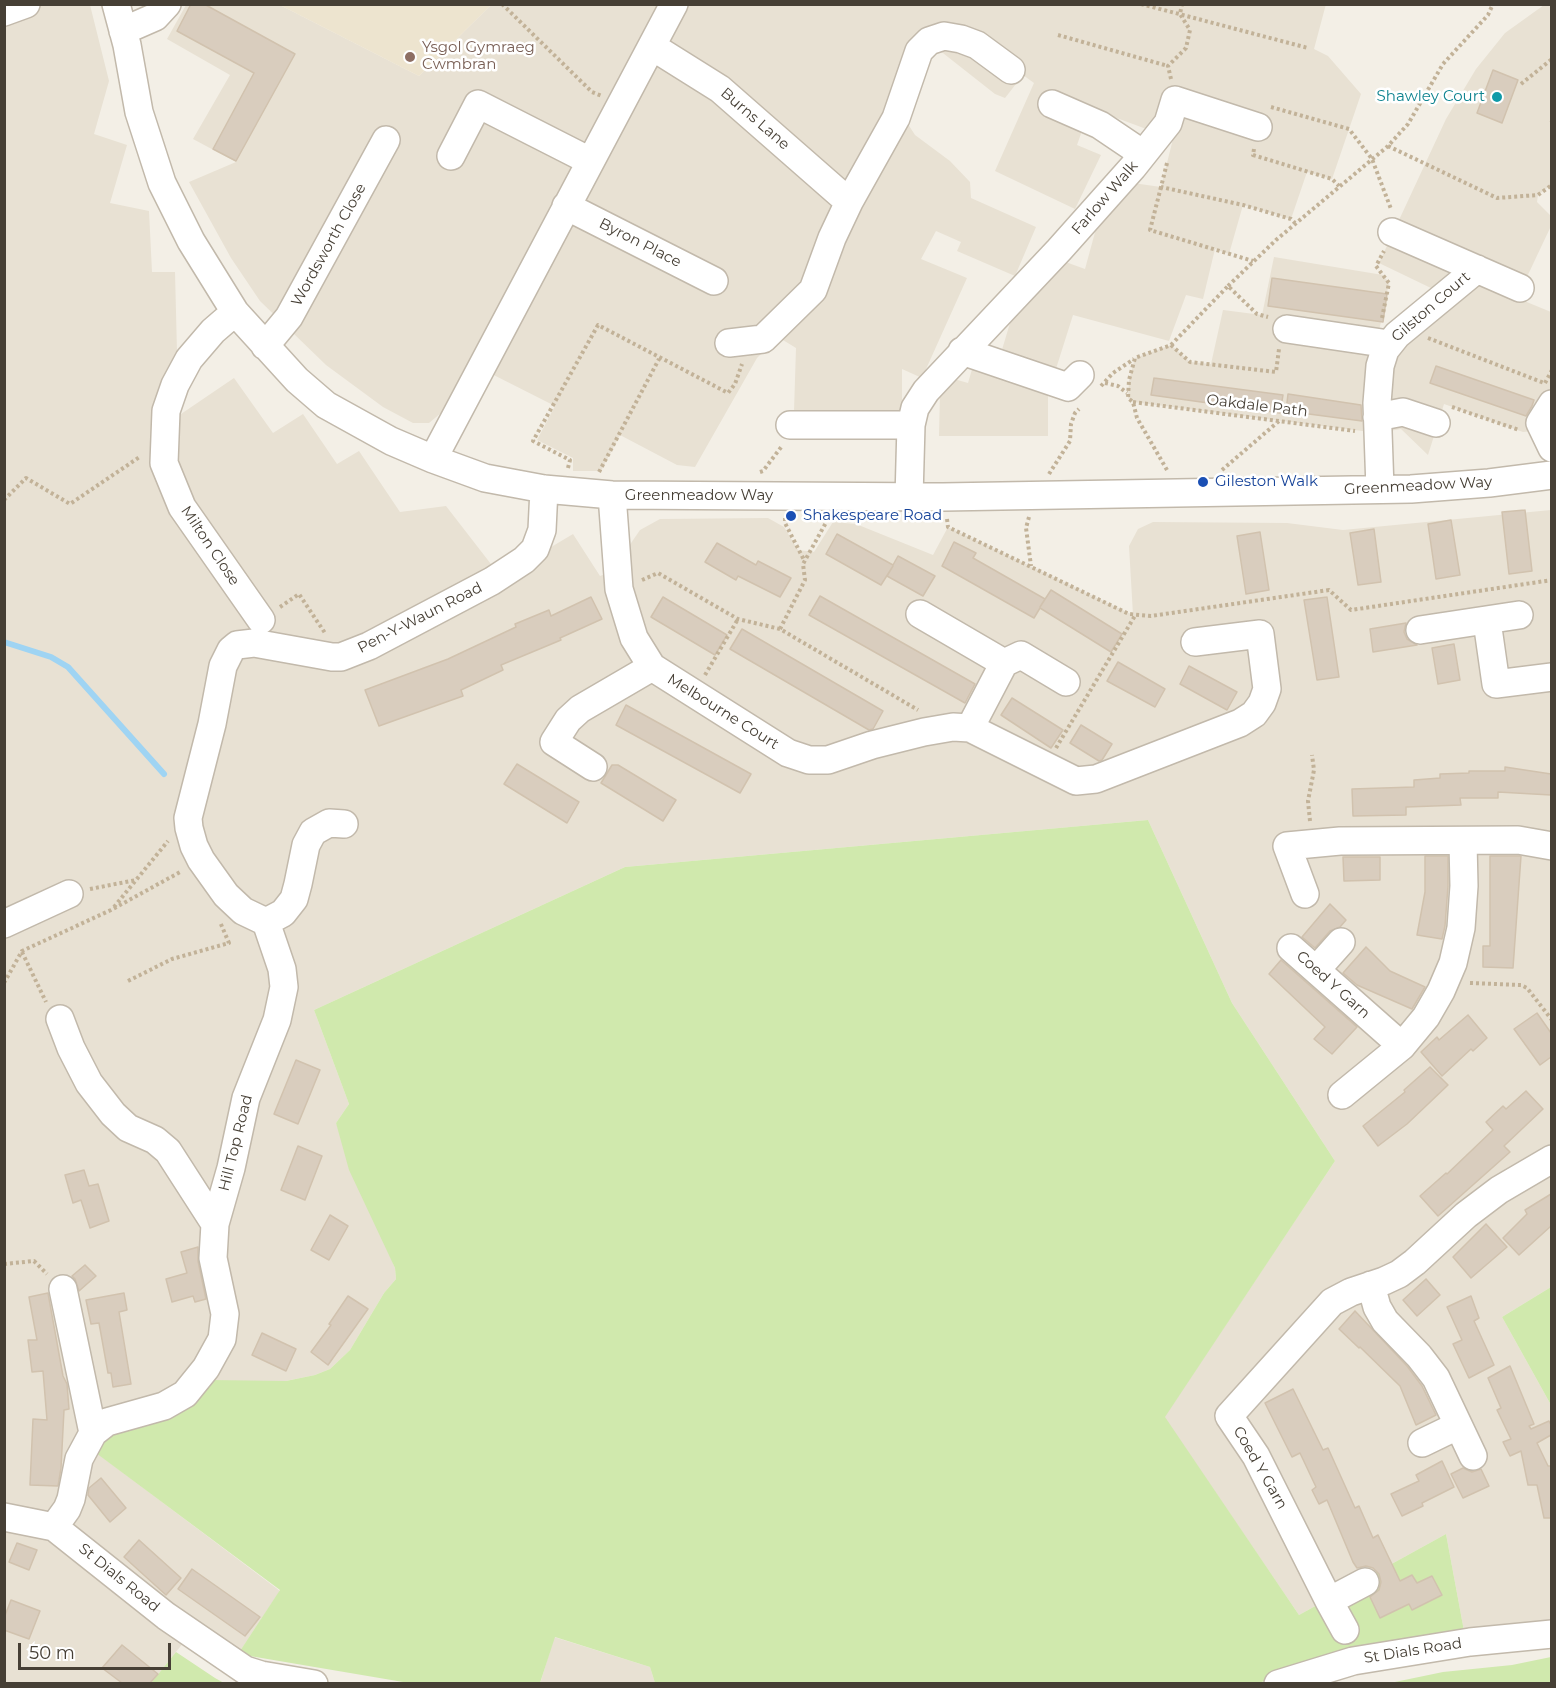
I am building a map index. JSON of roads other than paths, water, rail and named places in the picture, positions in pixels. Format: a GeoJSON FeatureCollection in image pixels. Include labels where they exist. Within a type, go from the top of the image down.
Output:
{"type":"FeatureCollection","features":[{"type":"Feature","properties":{"kind":"street"},"geometry":{"type":"LineString","coordinates":[[4,12],[26,4]]}},
{"type":"Feature","properties":{"kind":"street","name":"Greenmeadow Way"},"geometry":{"type":"LineString","coordinates":[[116,4],[139,112],[162,183],[191,241],[235,312],[297,380],[326,405],[391,441],[485,478],[544,489],[612,495],[909,498],[1380,489],[1489,483],[1551,475]]}},
{"type":"Feature","properties":{"kind":"street"},"geometry":{"type":"LineString","coordinates":[[123,31],[155,17],[167,4]]}},
{"type":"Feature","properties":{"kind":"street"},"geometry":{"type":"LineString","coordinates":[[432,459],[674,4]]}},
{"type":"Feature","properties":{"kind":"street"},"geometry":{"type":"LineString","coordinates":[[740,342],[763,339],[813,290],[832,238],[849,202],[896,118],[919,51],[930,41],[944,36],[961,39],[977,45],[1011,70]]}},
{"type":"Feature","properties":{"kind":"street","name":"Burns Lane"},"geometry":{"type":"LineString","coordinates":[[653,47],[720,89],[849,202]]}},
{"type":"Feature","properties":{"kind":"street","name":"Farlow Walk"},"geometry":{"type":"LineString","coordinates":[[909,498],[911,425],[915,408],[926,391],[1059,250],[1156,156],[1175,100],[1258,127]]}},
{"type":"Feature","properties":{"kind":"street"},"geometry":{"type":"LineString","coordinates":[[451,156],[478,104],[591,161]]}},
{"type":"Feature","properties":{"kind":"street"},"geometry":{"type":"LineString","coordinates":[[1052,104],[1100,125],[1156,156]]}},
{"type":"Feature","properties":{"kind":"street","name":"Wordsworth Close"},"geometry":{"type":"LineString","coordinates":[[265,346],[289,317],[386,140]]}},
{"type":"Feature","properties":{"kind":"street","name":"Byron Place"},"geometry":{"type":"LineString","coordinates":[[566,206],[714,281]]}},
{"type":"Feature","properties":{"kind":"street","name":"Gilston Court"},"geometry":{"type":"LineString","coordinates":[[1392,232],[1520,288]]}},
{"type":"Feature","properties":{"kind":"street","name":"Gilston Court"},"geometry":{"type":"LineString","coordinates":[[1380,489],[1378,425],[1380,366],[1391,331],[1477,269]]}},
{"type":"Feature","properties":{"kind":"street","name":"Milton Close"},"geometry":{"type":"LineString","coordinates":[[235,312],[189,359],[175,385],[166,411],[164,463],[182,507],[261,620]]}},
{"type":"Feature","properties":{"kind":"street"},"geometry":{"type":"LineString","coordinates":[[1280,329],[1391,331]]}},
{"type":"Feature","properties":{"kind":"street"},"geometry":{"type":"LineString","coordinates":[[962,351],[1068,387],[1094,382]]}},
{"type":"Feature","properties":{"kind":"street"},"geometry":{"type":"LineString","coordinates":[[1548,394],[1540,423],[1551,448]]}},
{"type":"Feature","properties":{"kind":"street"},"geometry":{"type":"LineString","coordinates":[[1378,425],[1403,412],[1436,423]]}},
{"type":"Feature","properties":{"kind":"street"},"geometry":{"type":"LineString","coordinates":[[793,425],[911,425]]}},
{"type":"Feature","properties":{"kind":"street","name":"Pen-Y-Waun Road"},"geometry":{"type":"LineString","coordinates":[[266,922],[250,916],[226,895],[201,860],[191,838],[188,818],[212,724],[223,666],[231,650],[245,643],[254,643],[341,657],[369,646],[492,581],[524,560],[535,549],[542,530],[544,489]]}},
{"type":"Feature","properties":{"kind":"street","name":"Melbourne Court"},"geometry":{"type":"LineString","coordinates":[[612,495],[618,589],[634,638],[652,667],[788,753],[809,760],[828,760],[872,745],[924,732],[952,727],[970,728],[1076,781],[1096,779],[1229,727],[1254,714],[1262,703],[1267,689],[1260,634],[1195,642]]}},
{"type":"Feature","properties":{"kind":"street"},"geometry":{"type":"LineString","coordinates":[[920,614],[1004,663]]}},
{"type":"Feature","properties":{"kind":"street"},"geometry":{"type":"LineString","coordinates":[[1420,630],[1520,615]]}},
{"type":"Feature","properties":{"kind":"street"},"geometry":{"type":"LineString","coordinates":[[1487,621],[1496,684],[1551,677]]}},
{"type":"Feature","properties":{"kind":"street"},"geometry":{"type":"LineString","coordinates":[[970,728],[1004,663],[1021,656],[1066,682]]}},
{"type":"Feature","properties":{"kind":"street"},"geometry":{"type":"LineString","coordinates":[[593,767],[554,742],[568,720],[580,709],[652,667]]}},
{"type":"Feature","properties":{"kind":"street"},"geometry":{"type":"LineString","coordinates":[[266,922],[283,913],[294,899],[306,845],[313,832],[329,823],[344,824]]}},
{"type":"Feature","properties":{"kind":"street"},"geometry":{"type":"LineString","coordinates":[[1305,894],[1287,846],[1340,842],[1518,840],[1551,846]]}},
{"type":"Feature","properties":{"kind":"street"},"geometry":{"type":"LineString","coordinates":[[1342,1095],[1402,1046],[1426,1017],[1446,979],[1453,963],[1461,928],[1464,886],[1463,842]]}},
{"type":"Feature","properties":{"kind":"street"},"geometry":{"type":"LineString","coordinates":[[4,924],[69,894]]}},
{"type":"Feature","properties":{"kind":"street","name":"Hill Top Road"},"geometry":{"type":"LineString","coordinates":[[93,1433],[107,1422],[174,1402],[194,1385],[222,1339],[225,1314],[213,1258],[214,1224],[231,1168],[246,1098],[277,1020],[283,997],[282,969],[266,922]]}},
{"type":"Feature","properties":{"kind":"street"},"geometry":{"type":"LineString","coordinates":[[1316,970],[1341,942]]}},
{"type":"Feature","properties":{"kind":"street","name":"Coed Y Garn"},"geometry":{"type":"LineString","coordinates":[[1291,948],[1402,1046]]}},
{"type":"Feature","properties":{"kind":"street"},"geometry":{"type":"LineString","coordinates":[[60,1019],[71,1048],[92,1087],[118,1120],[128,1128],[160,1143],[168,1151],[214,1224]]}},
{"type":"Feature","properties":{"kind":"street","name":"Coed Y Garn"},"geometry":{"type":"LineString","coordinates":[[1345,1630],[1256,1456],[1229,1416],[1332,1302],[1351,1292],[1399,1274],[1466,1215],[1508,1184],[1551,1159]]}},
{"type":"Feature","properties":{"kind":"street"},"geometry":{"type":"LineString","coordinates":[[1371,1285],[1380,1315],[1428,1366],[1436,1378],[1473,1456]]}},
{"type":"Feature","properties":{"kind":"street"},"geometry":{"type":"LineString","coordinates":[[4,1517],[54,1527],[71,1499],[79,1459],[93,1433],[63,1289]]}},
{"type":"Feature","properties":{"kind":"street"},"geometry":{"type":"LineString","coordinates":[[1422,1443],[1457,1426]]}},
{"type":"Feature","properties":{"kind":"street","name":"St Dials Road"},"geometry":{"type":"LineString","coordinates":[[54,1527],[166,1616],[245,1670],[261,1675],[314,1683]]}},
{"type":"Feature","properties":{"kind":"street"},"geometry":{"type":"LineString","coordinates":[[1329,1601],[1365,1582]]}},
{"type":"Feature","properties":{"kind":"street","name":"St Dials Road"},"geometry":{"type":"LineString","coordinates":[[1278,1683],[1353,1661],[1470,1642],[1551,1634]]}},
{"type":"Feature","properties":{"kind":"waterway"},"geometry":{"type":"LineString","coordinates":[[4,642],[51,657],[68,667],[164,774]]}},
{"type":"Feature","properties":{"kind":"place","name":"Ysgol Gymraeg Cwmbran"},"geometry":{"type":"Point","coordinates":[410,57]}},
{"type":"Feature","properties":{"kind":"place","name":"Shawley Court"},"geometry":{"type":"Point","coordinates":[1497,97]}},
{"type":"Feature","properties":{"kind":"place","name":"Gileston Walk"},"geometry":{"type":"Point","coordinates":[1203,482]}},
{"type":"Feature","properties":{"kind":"place","name":"Shakespeare Road"},"geometry":{"type":"Point","coordinates":[791,516]}}]}
